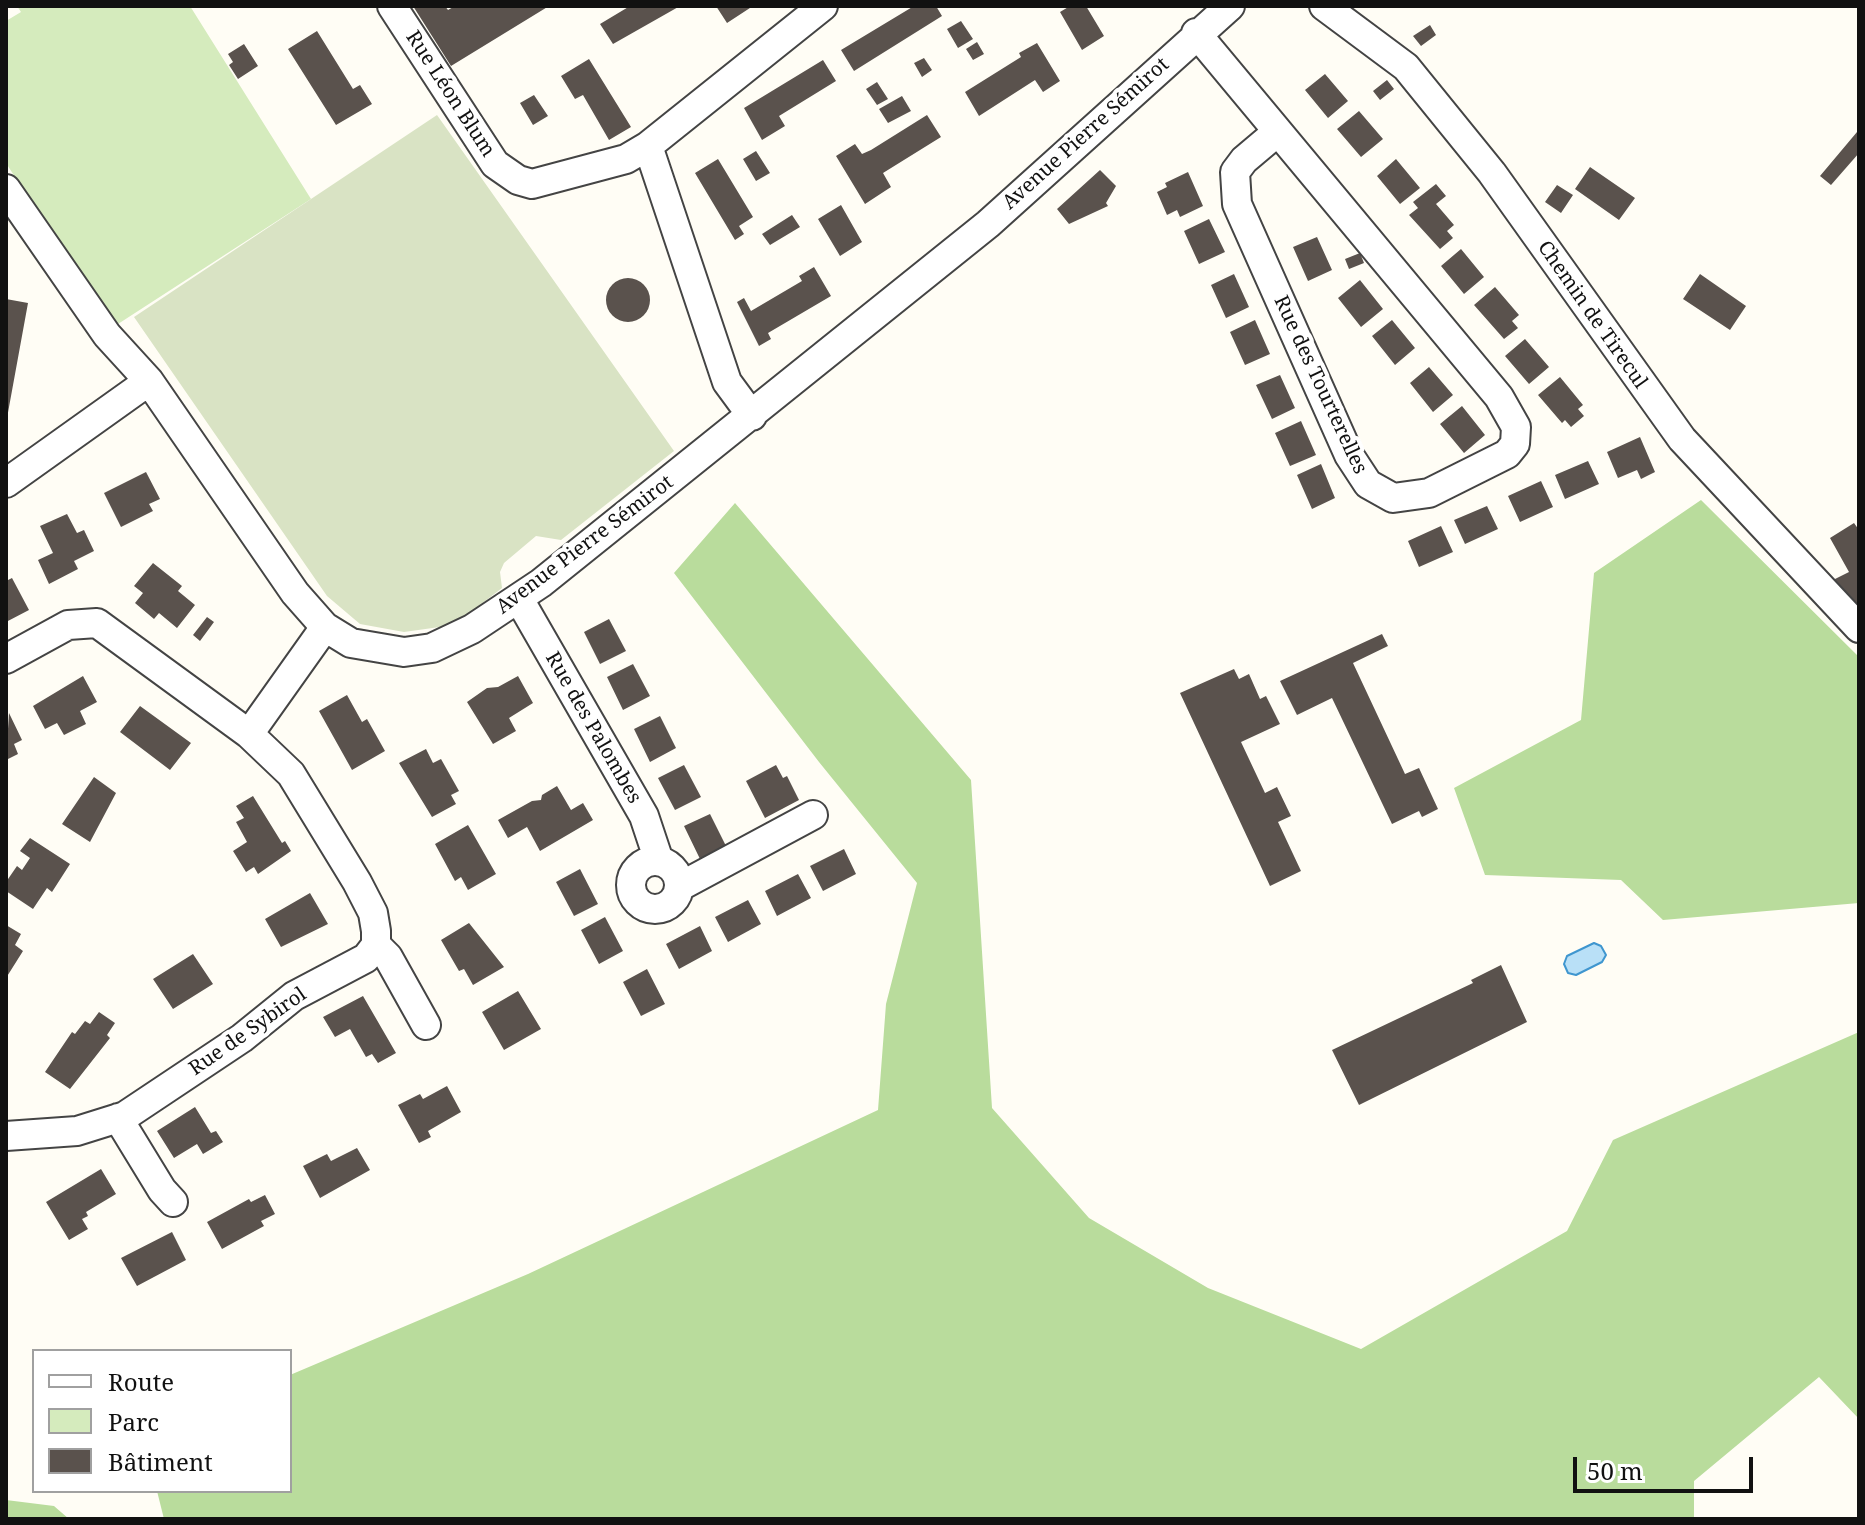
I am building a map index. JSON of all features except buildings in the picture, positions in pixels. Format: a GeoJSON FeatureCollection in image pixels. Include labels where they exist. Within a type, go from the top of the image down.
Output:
{"type":"FeatureCollection","features":[{"type":"Feature","properties":{"kind":"street","name":"Rue Léon Blum"},"geometry":{"type":"LineString","coordinates":[[392,6],[495,164],[518,180],[547,183],[626,159],[648,146],[823,6]]}},
{"type":"Feature","properties":{"kind":"street","name":"Avenue Pierre Sémirot"},"geometry":{"type":"LineString","coordinates":[[6,189],[107,335],[149,381],[295,593],[325,627],[351,643],[404,652],[432,648],[519,599],[752,416],[988,224],[1196,33],[1230,6]]}},
{"type":"Feature","properties":{"kind":"street","name":"Chemin de Tirecul"},"geometry":{"type":"LineString","coordinates":[[1324,6],[1406,67],[1492,173],[1682,439],[1859,628]]}},
{"type":"Feature","properties":{"kind":"street","name":"Rue des Tourterelles"},"geometry":{"type":"LineString","coordinates":[[1196,33],[1276,133],[1499,397],[1516,427],[1515,444],[1507,454],[1429,493],[1393,498],[1368,484],[1349,455],[1237,204],[1235,172],[1244,160],[1276,133]]}},
{"type":"Feature","properties":{"kind":"street"},"geometry":{"type":"LineString","coordinates":[[648,146],[727,382],[752,416]]}},
{"type":"Feature","properties":{"kind":"street"},"geometry":{"type":"LineString","coordinates":[[6,483],[149,381]]}},
{"type":"Feature","properties":{"kind":"street","name":"Rue des Palombes"},"geometry":{"type":"LineString","coordinates":[[519,599],[644,816],[659,861]]}},
{"type":"Feature","properties":{"kind":"street"},"geometry":{"type":"LineString","coordinates":[[6,659],[68,625],[97,623],[249,734],[291,774],[357,882],[373,913],[376,945],[388,957],[426,1025]]}},
{"type":"Feature","properties":{"kind":"street"},"geometry":{"type":"LineString","coordinates":[[249,734],[325,627]]}},
{"type":"Feature","properties":{"kind":"street"},"geometry":{"type":"LineString","coordinates":[[679,887],[813,815]]}},
{"type":"Feature","properties":{"kind":"street"},"geometry":{"type":"LineString","coordinates":[[659,861],[670,866],[677,876],[679,887],[673,901],[662,908],[643,906],[635,898],[631,887],[634,874],[646,863],[659,861]]}},
{"type":"Feature","properties":{"kind":"street","name":"Rue de Sybirol"},"geometry":{"type":"LineString","coordinates":[[6,1136],[77,1131],[118,1118],[242,1038],[294,996],[366,958],[376,945]]}},
{"type":"Feature","properties":{"kind":"street"},"geometry":{"type":"LineString","coordinates":[[118,1118],[162,1190],[173,1202]]}},
{"type":"Feature","properties":{"kind":"green space"},"geometry":{"type":"Polygon","coordinates":[[[17,6],[190,6],[311,199],[118,324],[42,219],[6,163],[6,21],[21,12],[17,6]]]}},
{"type":"Feature","properties":{"kind":"green space"},"geometry":{"type":"Polygon","coordinates":[[[437,115],[674,451],[561,540],[536,536],[504,563],[500,572],[502,588],[454,625],[404,632],[360,624],[327,596],[134,317],[437,115]]]}},
{"type":"Feature","properties":{"kind":"green space"},"geometry":{"type":"Polygon","coordinates":[[[1701,500],[1859,657],[1859,903],[1663,920],[1621,880],[1485,875],[1454,788],[1581,720],[1594,573],[1701,500]]]}},
{"type":"Feature","properties":{"kind":"green space"},"geometry":{"type":"Polygon","coordinates":[[[735,503],[971,780],[992,1108],[1089,1218],[1208,1288],[1361,1349],[1567,1231],[1613,1140],[1859,1032],[1859,1419],[1819,1377],[1694,1481],[1694,1519],[164,1519],[158,1493],[292,1493],[292,1374],[528,1274],[878,1110],[886,1004],[917,883],[819,762],[674,573],[735,503]]]}},
{"type":"Feature","properties":{"kind":"green space"},"geometry":{"type":"Polygon","coordinates":[[[6,1500],[54,1506],[69,1519],[6,1519],[6,1500]]]}},
{"type":"Feature","properties":{"kind":"water"},"geometry":{"type":"Polygon","coordinates":[[[1594,943],[1601,946],[1606,955],[1602,962],[1576,975],[1568,973],[1564,964],[1567,956],[1594,943]]]}}]}
